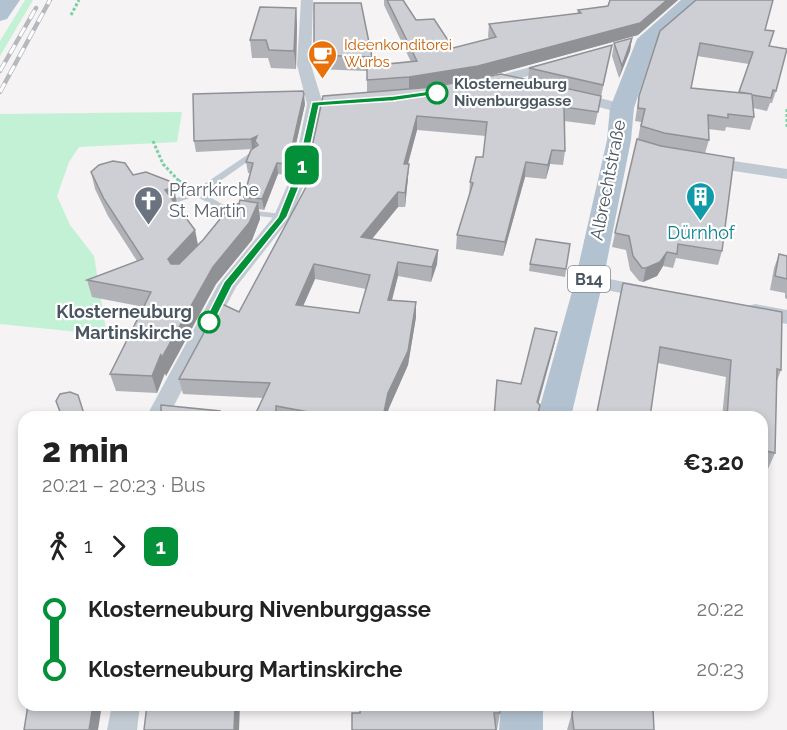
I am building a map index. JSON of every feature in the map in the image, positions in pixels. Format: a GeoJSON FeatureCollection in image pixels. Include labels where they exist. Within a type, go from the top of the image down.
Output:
{"type":"FeatureCollection","features":[{"type":"Feature","properties":{"kind":"main road"},"geometry":{"type":"LineString","coordinates":[[0,15],[10,0]]}},
{"type":"Feature","properties":{"kind":"main road","name":"Albrechtstraße"},"geometry":{"type":"LineString","coordinates":[[556,411],[589,281],[629,143],[622,108],[647,39],[693,0]]}},
{"type":"Feature","properties":{"kind":"main road"},"geometry":{"type":"LineString","coordinates":[[520,730],[522,711]]}},
{"type":"Feature","properties":{"kind":"street"},"geometry":{"type":"LineString","coordinates":[[160,411],[228,285],[282,217],[301,172],[321,104],[304,65],[307,0]]}},
{"type":"Feature","properties":{"kind":"street"},"geometry":{"type":"LineString","coordinates":[[624,46],[647,39]]}},
{"type":"Feature","properties":{"kind":"street"},"geometry":{"type":"LineString","coordinates":[[470,86],[501,80],[568,61]]}},
{"type":"Feature","properties":{"kind":"street"},"geometry":{"type":"LineString","coordinates":[[501,80],[536,88]]}},
{"type":"Feature","properties":{"kind":"street"},"geometry":{"type":"LineString","coordinates":[[559,93],[622,108]]}},
{"type":"Feature","properties":{"kind":"street"},"geometry":{"type":"LineString","coordinates":[[686,158],[787,174]]}},
{"type":"Feature","properties":{"kind":"street"},"geometry":{"type":"LineString","coordinates":[[589,281],[670,296]]}},
{"type":"Feature","properties":{"kind":"street"},"geometry":{"type":"LineString","coordinates":[[740,309],[787,317]]}},
{"type":"Feature","properties":{"kind":"street"},"geometry":{"type":"LineString","coordinates":[[122,730],[125,711]]}},
{"type":"Feature","properties":{"kind":"lane"},"geometry":{"type":"LineString","coordinates":[[178,199],[197,193],[253,155]]}},
{"type":"Feature","properties":{"kind":"lane"},"geometry":{"type":"LineString","coordinates":[[197,193],[224,214],[282,217]]}},
{"type":"Feature","properties":{"kind":"path"},"geometry":{"type":"LineString","coordinates":[[71,15],[79,0]]}},
{"type":"Feature","properties":{"kind":"path"},"geometry":{"type":"LineString","coordinates":[[787,109],[787,129]]}},
{"type":"Feature","properties":{"kind":"path"},"geometry":{"type":"LineString","coordinates":[[153,141],[155,152],[166,170],[197,193]]}},
{"type":"Feature","properties":{"kind":"green space"},"geometry":{"type":"Polygon","coordinates":[[[25,0],[33,0],[0,56],[0,41],[25,0]]]}},
{"type":"Feature","properties":{"kind":"green space"},"geometry":{"type":"Polygon","coordinates":[[[182,112],[177,142],[79,147],[69,162],[57,196],[70,225],[94,256],[107,335],[0,324],[0,114],[182,112]]]}},
{"type":"Feature","properties":{"kind":"building"},"geometry":{"type":"Polygon","coordinates":[[[387,0],[403,0],[416,20],[434,19],[453,48],[496,37],[489,24],[581,13],[578,10],[608,6],[610,0],[667,0],[640,23],[478,66],[409,77],[367,80],[367,66],[417,61],[387,0]]]}},
{"type":"Feature","properties":{"kind":"building"},"geometry":{"type":"Polygon","coordinates":[[[696,0],[773,0],[765,30],[774,31],[769,46],[787,49],[776,91],[773,90],[771,98],[752,95],[754,117],[728,114],[728,118],[708,115],[709,140],[664,133],[641,126],[645,109],[638,108],[639,96],[660,31],[696,0]],[[700,43],[691,88],[752,94],[739,92],[753,52],[700,43]]]}},
{"type":"Feature","properties":{"kind":"building"},"geometry":{"type":"Polygon","coordinates":[[[314,3],[361,3],[372,57],[314,55],[314,3]]]}},
{"type":"Feature","properties":{"kind":"building"},"geometry":{"type":"Polygon","coordinates":[[[260,7],[296,8],[294,51],[269,50],[266,40],[250,40],[260,7]]]}},
{"type":"Feature","properties":{"kind":"building"},"geometry":{"type":"Polygon","coordinates":[[[632,38],[622,66],[614,43],[632,38]]]}},
{"type":"Feature","properties":{"kind":"building"},"geometry":{"type":"Polygon","coordinates":[[[612,45],[603,85],[529,68],[612,45]]]}},
{"type":"Feature","properties":{"kind":"building"},"geometry":{"type":"Polygon","coordinates":[[[501,74],[601,96],[598,112],[564,107],[565,151],[552,150],[548,165],[526,162],[505,242],[457,235],[473,183],[470,182],[476,157],[483,157],[487,122],[417,116],[404,164],[409,164],[405,193],[398,192],[361,237],[438,250],[432,267],[398,262],[388,300],[416,302],[408,351],[388,393],[384,411],[303,411],[276,406],[276,411],[257,411],[270,383],[179,379],[220,303],[239,312],[306,187],[313,162],[309,161],[323,96],[433,87],[501,74]],[[314,264],[296,305],[359,313],[370,275],[314,264]]]}},
{"type":"Feature","properties":{"kind":"building"},"geometry":{"type":"Polygon","coordinates":[[[303,91],[288,164],[277,163],[262,199],[244,197],[253,163],[246,162],[251,150],[258,145],[255,141],[257,136],[251,139],[194,141],[193,94],[303,91]]]}},
{"type":"Feature","properties":{"kind":"building","name":"Dürnhof"},"geometry":{"type":"Polygon","coordinates":[[[637,139],[661,146],[734,158],[722,251],[678,244],[677,254],[667,252],[660,262],[642,268],[633,256],[629,236],[615,233],[637,139]]]}},
{"type":"Feature","properties":{"kind":"building"},"geometry":{"type":"Polygon","coordinates":[[[113,161],[125,163],[133,175],[146,172],[169,181],[174,187],[165,190],[195,230],[168,259],[171,264],[179,264],[203,240],[233,203],[239,204],[240,200],[258,203],[249,223],[213,267],[161,359],[161,354],[152,376],[110,374],[151,292],[87,280],[143,259],[104,199],[91,172],[99,165],[113,161]]]}},
{"type":"Feature","properties":{"kind":"building"},"geometry":{"type":"Polygon","coordinates":[[[536,239],[570,244],[566,269],[530,264],[536,239]]]}},
{"type":"Feature","properties":{"kind":"building"},"geometry":{"type":"Polygon","coordinates":[[[779,254],[787,256],[787,279],[775,276],[779,254]]]}},
{"type":"Feature","properties":{"kind":"building"},"geometry":{"type":"Polygon","coordinates":[[[623,283],[782,312],[781,370],[777,369],[775,453],[768,451],[768,411],[727,411],[731,360],[660,347],[651,411],[597,411],[623,283]]]}},
{"type":"Feature","properties":{"kind":"building"},"geometry":{"type":"Polygon","coordinates":[[[535,328],[557,332],[537,402],[540,405],[538,411],[494,411],[497,380],[521,384],[535,328]]]}},
{"type":"Feature","properties":{"kind":"building"},"geometry":{"type":"Polygon","coordinates":[[[70,392],[78,395],[83,411],[60,411],[56,401],[60,394],[70,392]]]}},
{"type":"Feature","properties":{"kind":"building"},"geometry":{"type":"Polygon","coordinates":[[[161,405],[220,411],[161,411],[161,405]]]}},
{"type":"Feature","properties":{"kind":"building"},"geometry":{"type":"Polygon","coordinates":[[[27,711],[92,711],[89,730],[24,730],[27,711]]]}},
{"type":"Feature","properties":{"kind":"building"},"geometry":{"type":"Polygon","coordinates":[[[146,711],[235,711],[234,730],[144,730],[146,711]]]}},
{"type":"Feature","properties":{"kind":"building"},"geometry":{"type":"Polygon","coordinates":[[[360,711],[500,711],[500,713],[494,713],[496,730],[352,730],[352,713],[360,713],[360,711]]]}},
{"type":"Feature","properties":{"kind":"building"},"geometry":{"type":"Polygon","coordinates":[[[573,711],[653,711],[654,730],[574,730],[573,711]]]}},
{"type":"Feature","properties":{"kind":"railway"},"geometry":{"type":"LineString","coordinates":[[0,92],[50,0]]}},
{"type":"Feature","properties":{"kind":"railway"},"geometry":{"type":"LineString","coordinates":[[0,71],[36,8]]}},
{"type":"Feature","properties":{"kind":"bus line","name":"1"},"geometry":{"type":"LineString","coordinates":[[209,322],[228,285],[282,217],[301,172],[315,104],[393,99],[437,93]]}},
{"type":"Feature","properties":{"kind":"place","name":"Ideenkonditorei Wurbs"},"geometry":{"type":"Point","coordinates":[323,80]}},
{"type":"Feature","properties":{"kind":"place","name":"Klosterneuburg Nivenburggasse"},"geometry":{"type":"Point","coordinates":[437,93]}},
{"type":"Feature","properties":{"kind":"place","name":"Dürnhof"},"geometry":{"type":"Point","coordinates":[701,222]}},
{"type":"Feature","properties":{"kind":"place","name":"Pfarrkirche St. Martin"},"geometry":{"type":"Point","coordinates":[148,226]}},
{"type":"Feature","properties":{"kind":"place","name":"Klosterneuburg Martinskirche"},"geometry":{"type":"Point","coordinates":[209,322]}}]}
